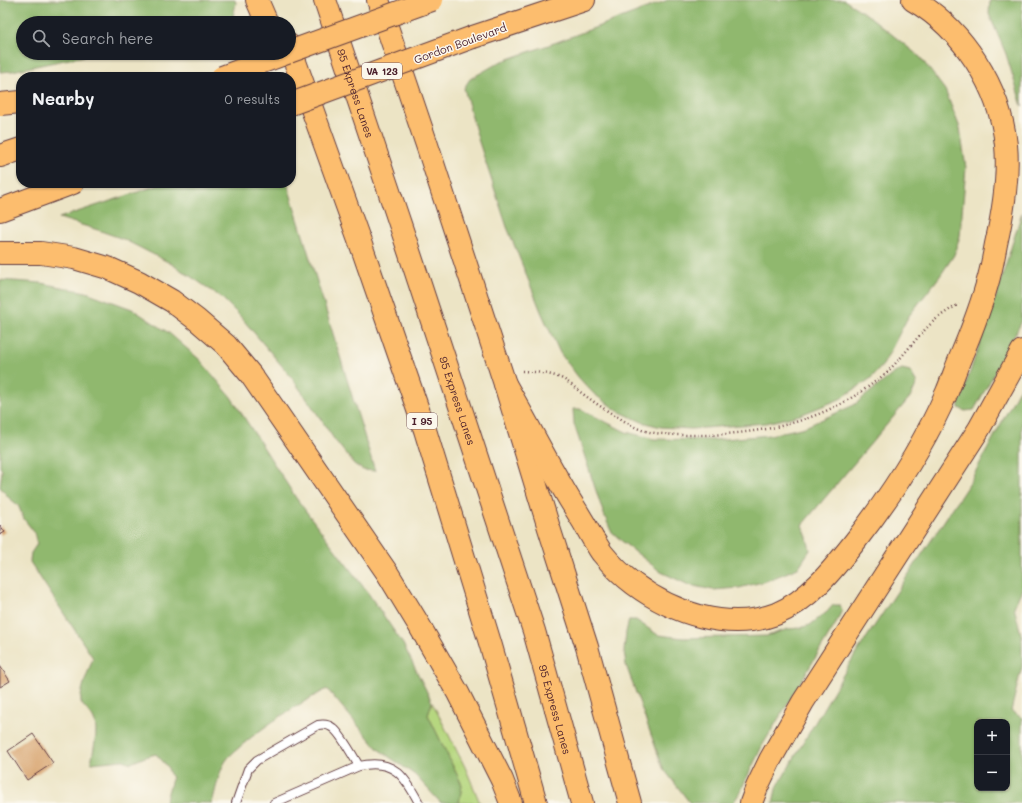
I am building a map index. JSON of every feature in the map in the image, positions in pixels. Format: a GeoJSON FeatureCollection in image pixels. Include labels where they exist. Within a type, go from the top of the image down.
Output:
{"type":"FeatureCollection","features":[{"type":"Feature","properties":{"kind":"highway"},"geometry":{"type":"LineString","coordinates":[[257,0],[264,16]]}},
{"type":"Feature","properties":{"kind":"highway"},"geometry":{"type":"LineString","coordinates":[[273,0],[279,16]]}},
{"type":"Feature","properties":{"kind":"highway","name":"95 Express Lanes"},"geometry":{"type":"LineString","coordinates":[[324,0],[408,248],[534,631],[582,803]]}},
{"type":"Feature","properties":{"kind":"highway"},"geometry":{"type":"LineString","coordinates":[[378,0],[430,153],[503,377],[587,648],[630,803]]}},
{"type":"Feature","properties":{"kind":"highway"},"geometry":{"type":"LineString","coordinates":[[296,50],[432,0]]}},
{"type":"Feature","properties":{"kind":"highway","name":"Gordon Boulevard"},"geometry":{"type":"LineString","coordinates":[[296,102],[473,37],[584,0]]}},
{"type":"Feature","properties":{"kind":"highway"},"geometry":{"type":"LineString","coordinates":[[503,377],[562,486],[602,553],[621,574],[634,584],[658,600],[683,611],[715,620],[737,621],[776,614],[796,604],[813,590],[847,552],[874,517],[899,481],[921,443],[946,394],[974,325],[986,288],[1000,226],[1007,175],[1006,147],[1002,118],[992,91],[979,65],[962,42],[941,20],[913,0]]}},
{"type":"Feature","properties":{"kind":"highway"},"geometry":{"type":"LineString","coordinates":[[236,72],[269,60]]}},
{"type":"Feature","properties":{"kind":"highway"},"geometry":{"type":"LineString","coordinates":[[283,60],[288,72]]}},
{"type":"Feature","properties":{"kind":"highway","name":"I 95"},"geometry":{"type":"LineString","coordinates":[[294,60],[426,430],[489,638],[536,803]]}},
{"type":"Feature","properties":{"kind":"highway"},"geometry":{"type":"LineString","coordinates":[[296,92],[361,245]]}},
{"type":"Feature","properties":{"kind":"highway"},"geometry":{"type":"LineString","coordinates":[[0,104],[16,102]]}},
{"type":"Feature","properties":{"kind":"highway"},"geometry":{"type":"LineString","coordinates":[[0,156],[16,151]]}},
{"type":"Feature","properties":{"kind":"highway"},"geometry":{"type":"LineString","coordinates":[[0,210],[59,188]]}},
{"type":"Feature","properties":{"kind":"highway"},"geometry":{"type":"LineString","coordinates":[[0,253],[41,253],[74,258],[108,268],[140,282],[172,301],[197,320],[226,346],[251,375],[388,574],[458,693],[502,780],[511,803]]}},
{"type":"Feature","properties":{"kind":"highway"},"geometry":{"type":"LineString","coordinates":[[751,803],[770,760],[803,702],[979,429],[1022,351]]}},
{"type":"Feature","properties":{"kind":"lane"},"geometry":{"type":"LineString","coordinates":[[236,803],[248,769],[257,760],[318,725],[325,724],[332,727],[337,732],[359,766]]}},
{"type":"Feature","properties":{"kind":"lane"},"geometry":{"type":"LineString","coordinates":[[274,803],[359,766],[367,764],[383,765],[402,775],[419,803]]}},
{"type":"Feature","properties":{"kind":"path"},"geometry":{"type":"LineString","coordinates":[[503,377],[536,372],[550,374],[565,380],[605,410],[632,426],[650,432],[692,435],[751,432],[805,420],[850,399],[870,386],[888,371],[935,319],[986,288]]}},
{"type":"Feature","properties":{"kind":"green space"},"geometry":{"type":"Polygon","coordinates":[[[0,0],[235,0],[236,3],[233,16],[16,16],[16,60],[65,60],[12,71],[0,72],[0,0]]]}},
{"type":"Feature","properties":{"kind":"green space"},"geometry":{"type":"Polygon","coordinates":[[[668,0],[844,0],[869,16],[920,57],[945,90],[960,128],[966,168],[960,236],[954,255],[940,276],[908,317],[883,365],[870,379],[840,399],[800,415],[766,423],[691,429],[661,427],[642,422],[618,411],[594,394],[579,378],[560,353],[542,314],[507,227],[478,139],[464,88],[470,79],[500,62],[668,0]]]}},
{"type":"Feature","properties":{"kind":"green space"},"geometry":{"type":"Polygon","coordinates":[[[990,0],[1022,0],[1022,106],[1006,54],[989,14],[990,0]]]}},
{"type":"Feature","properties":{"kind":"green space"},"geometry":{"type":"Polygon","coordinates":[[[150,188],[289,188],[375,471],[363,470],[354,464],[334,439],[292,378],[240,316],[222,298],[170,263],[123,239],[59,218],[150,188]]]}},
{"type":"Feature","properties":{"kind":"green space"},"geometry":{"type":"Polygon","coordinates":[[[1022,212],[1022,321],[974,410],[965,411],[959,408],[959,399],[967,381],[998,290],[1022,212]]]}},
{"type":"Feature","properties":{"kind":"green space"},"geometry":{"type":"Polygon","coordinates":[[[0,280],[41,283],[86,292],[132,309],[169,333],[200,360],[231,397],[296,498],[368,593],[403,644],[432,702],[428,715],[462,785],[459,803],[441,803],[415,775],[378,749],[327,689],[272,722],[231,755],[225,762],[217,782],[212,803],[165,803],[172,779],[167,766],[156,754],[131,763],[123,760],[91,763],[96,730],[93,718],[82,704],[81,698],[83,686],[93,658],[30,562],[31,553],[37,544],[34,532],[24,519],[18,505],[9,498],[0,487],[2,470],[0,467],[0,280]]]}},
{"type":"Feature","properties":{"kind":"green space"},"geometry":{"type":"Polygon","coordinates":[[[902,369],[910,371],[917,383],[911,396],[802,525],[810,550],[798,568],[766,581],[739,588],[713,590],[689,585],[661,572],[611,531],[603,512],[574,424],[573,409],[580,409],[626,432],[654,439],[713,440],[770,435],[805,427],[854,405],[893,374],[902,369]]]}},
{"type":"Feature","properties":{"kind":"green space"},"geometry":{"type":"Polygon","coordinates":[[[1022,384],[1022,589],[1014,607],[1022,638],[1022,666],[1011,711],[1022,718],[1022,803],[773,803],[776,789],[853,658],[970,482],[1022,384]]]}},
{"type":"Feature","properties":{"kind":"green space"},"geometry":{"type":"Polygon","coordinates":[[[833,605],[840,605],[842,610],[835,625],[762,746],[739,794],[733,803],[690,803],[663,768],[626,665],[624,651],[629,620],[636,620],[658,635],[684,638],[767,636],[788,629],[810,625],[827,612],[833,605]]]}},
{"type":"Feature","properties":{"kind":"green space"},"geometry":{"type":"Polygon","coordinates":[[[432,702],[465,767],[480,803],[459,803],[462,785],[428,715],[432,702]]]}},
{"type":"Feature","properties":{"kind":"building"},"geometry":{"type":"Polygon","coordinates":[[[0,525],[5,532],[0,535],[0,525]]]}},
{"type":"Feature","properties":{"kind":"building"},"geometry":{"type":"Polygon","coordinates":[[[0,666],[10,681],[0,687],[0,666]]]}},
{"type":"Feature","properties":{"kind":"building"},"geometry":{"type":"Polygon","coordinates":[[[33,734],[53,763],[27,780],[8,751],[33,734]]]}}]}
